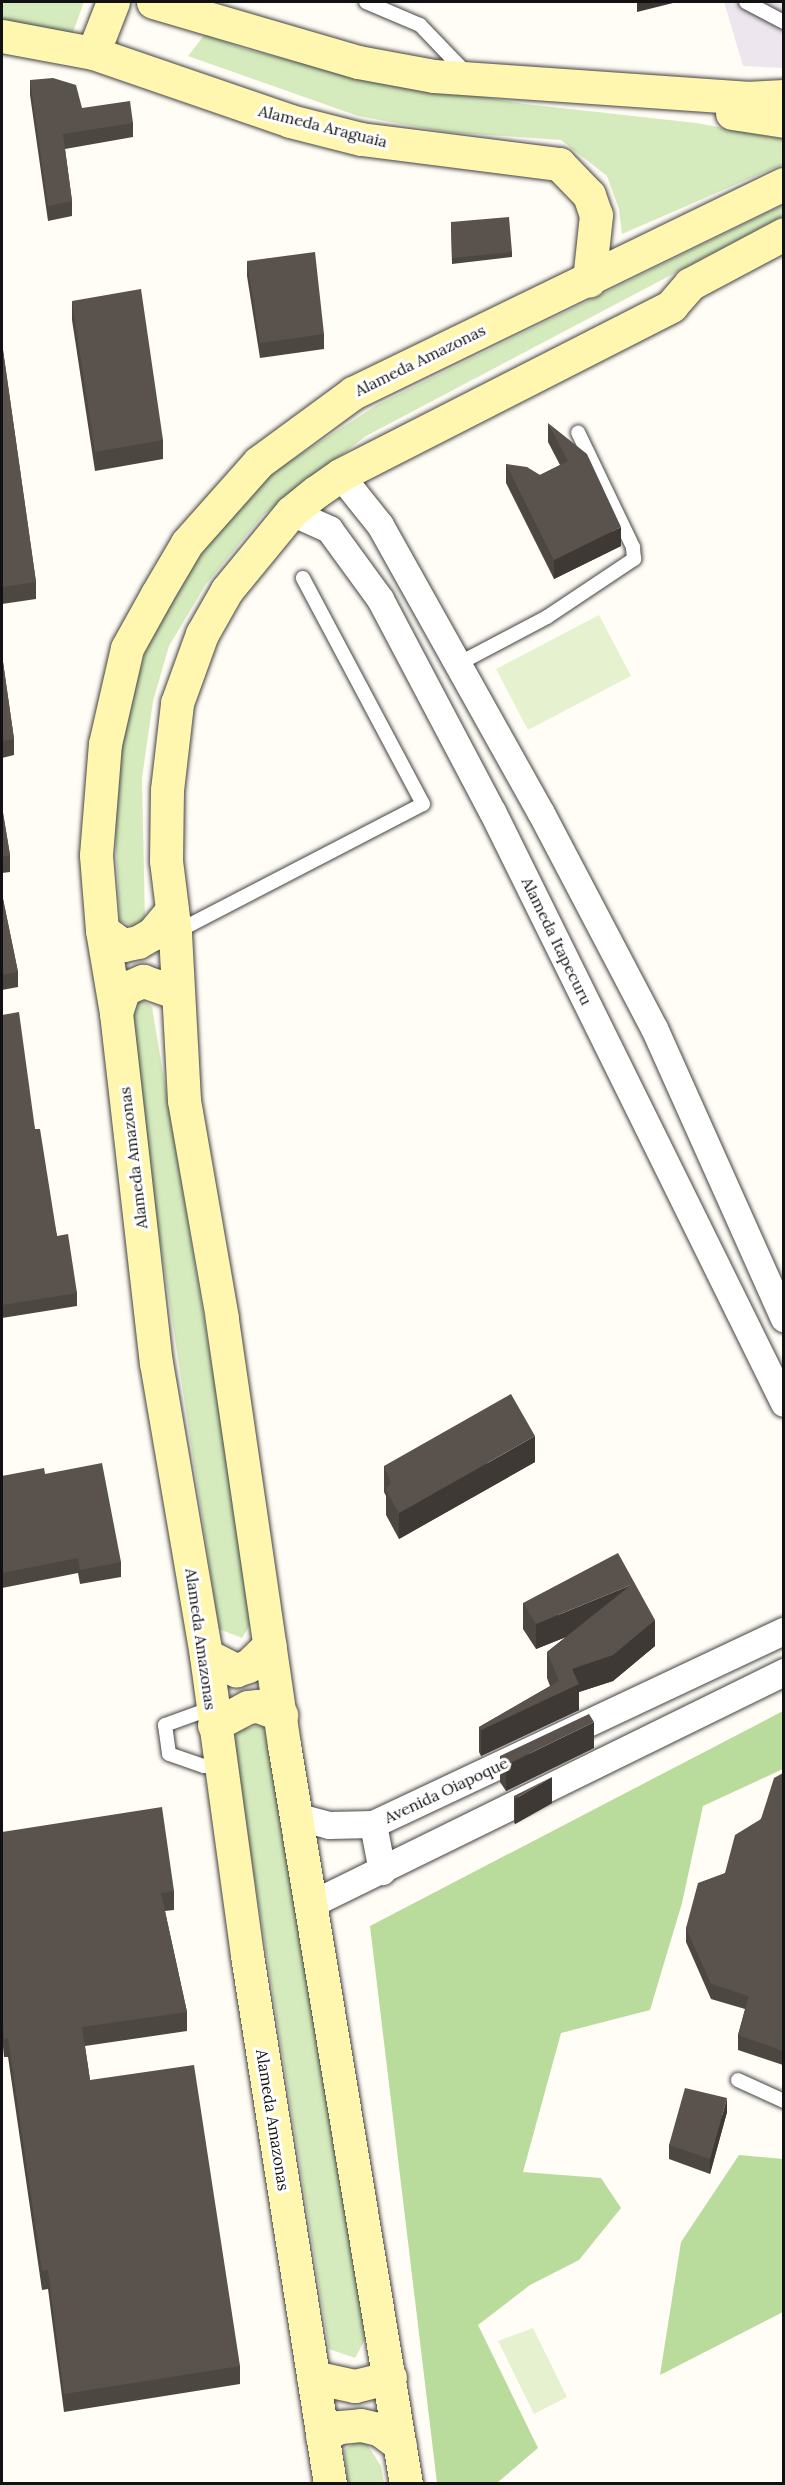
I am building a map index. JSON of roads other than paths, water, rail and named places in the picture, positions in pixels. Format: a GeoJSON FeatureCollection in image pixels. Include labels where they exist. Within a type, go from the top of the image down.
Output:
{"type":"FeatureCollection","features":[{"type":"Feature","properties":{"kind":"main road"},"geometry":{"type":"LineString","coordinates":[[93,53],[113,2]]}},
{"type":"Feature","properties":{"kind":"main road"},"geometry":{"type":"LineString","coordinates":[[153,2],[358,62],[471,80],[746,98],[783,96]]}},
{"type":"Feature","properties":{"kind":"main road","name":"Alameda Araguaia"},"geometry":{"type":"LineString","coordinates":[[2,36],[93,53],[290,121],[361,139],[559,164],[589,195],[596,215],[589,281]]}},
{"type":"Feature","properties":{"kind":"main road"},"geometry":{"type":"LineString","coordinates":[[625,89],[783,121]]}},
{"type":"Feature","properties":{"kind":"main road","name":"Alameda Amazonas"},"geometry":{"type":"LineString","coordinates":[[330,2484],[219,1764],[206,1655],[156,1364],[116,1012],[102,930],[96,855],[97,806],[109,724],[128,648],[186,543],[259,462],[353,393],[589,281],[783,184]]}},
{"type":"Feature","properties":{"kind":"main road"},"geometry":{"type":"LineString","coordinates":[[671,306],[690,284],[783,234]]}},
{"type":"Feature","properties":{"kind":"main road"},"geometry":{"type":"LineString","coordinates":[[406,2484],[310,1904],[222,1318],[184,1100],[174,921],[166,861],[167,802],[177,703],[202,634],[227,590],[291,512],[340,475],[671,306],[783,258]]}},
{"type":"Feature","properties":{"kind":"main road"},"geometry":{"type":"LineString","coordinates":[[102,930],[123,945],[138,942],[174,921]]}},
{"type":"Feature","properties":{"kind":"main road"},"geometry":{"type":"LineString","coordinates":[[116,1012],[124,988],[143,981],[178,993]]}},
{"type":"Feature","properties":{"kind":"main road"},"geometry":{"type":"LineString","coordinates":[[206,1655],[236,1670],[248,1666],[270,1645]]}},
{"type":"Feature","properties":{"kind":"main road"},"geometry":{"type":"LineString","coordinates":[[213,1716],[258,1706],[281,1715]]}},
{"type":"Feature","properties":{"kind":"main road"},"geometry":{"type":"LineString","coordinates":[[314,2377],[355,2386],[390,2377]]}},
{"type":"Feature","properties":{"kind":"main road"},"geometry":{"type":"LineString","coordinates":[[322,2436],[340,2427],[361,2425],[380,2429],[400,2445]]}},
{"type":"Feature","properties":{"kind":"street"},"geometry":{"type":"LineString","coordinates":[[340,475],[380,525],[541,813],[654,1028],[783,1318]]}},
{"type":"Feature","properties":{"kind":"street","name":"Alameda Itapecuru"},"geometry":{"type":"LineString","coordinates":[[291,512],[329,529],[347,548],[380,598],[486,801],[646,1121],[783,1403]]}},
{"type":"Feature","properties":{"kind":"street"},"geometry":{"type":"LineString","coordinates":[[347,548],[380,525]]}},
{"type":"Feature","properties":{"kind":"street"},"geometry":{"type":"LineString","coordinates":[[646,1121],[686,1101]]}},
{"type":"Feature","properties":{"kind":"street","name":"Avenida Oiapoque"},"geometry":{"type":"LineString","coordinates":[[298,1817],[329,1825],[373,1824],[783,1630]]}},
{"type":"Feature","properties":{"kind":"street"},"geometry":{"type":"LineString","coordinates":[[310,1904],[382,1871],[783,1672]]}},
{"type":"Feature","properties":{"kind":"street"},"geometry":{"type":"LineString","coordinates":[[373,1824],[382,1871]]}},
{"type":"Feature","properties":{"kind":"lane"},"geometry":{"type":"LineString","coordinates":[[366,2],[420,25],[471,80]]}},
{"type":"Feature","properties":{"kind":"lane"},"geometry":{"type":"LineString","coordinates":[[746,2],[783,22]]}},
{"type":"Feature","properties":{"kind":"lane"},"geometry":{"type":"LineString","coordinates":[[458,664],[547,617],[634,559],[633,547],[578,432]]}},
{"type":"Feature","properties":{"kind":"lane"},"geometry":{"type":"LineString","coordinates":[[174,921],[423,804],[303,578]]}},
{"type":"Feature","properties":{"kind":"lane"},"geometry":{"type":"LineString","coordinates":[[213,1716],[165,1725],[169,1754],[204,1766],[219,1764]]}},
{"type":"Feature","properties":{"kind":"lane"},"geometry":{"type":"LineString","coordinates":[[738,2080],[783,2101]]}}]}
